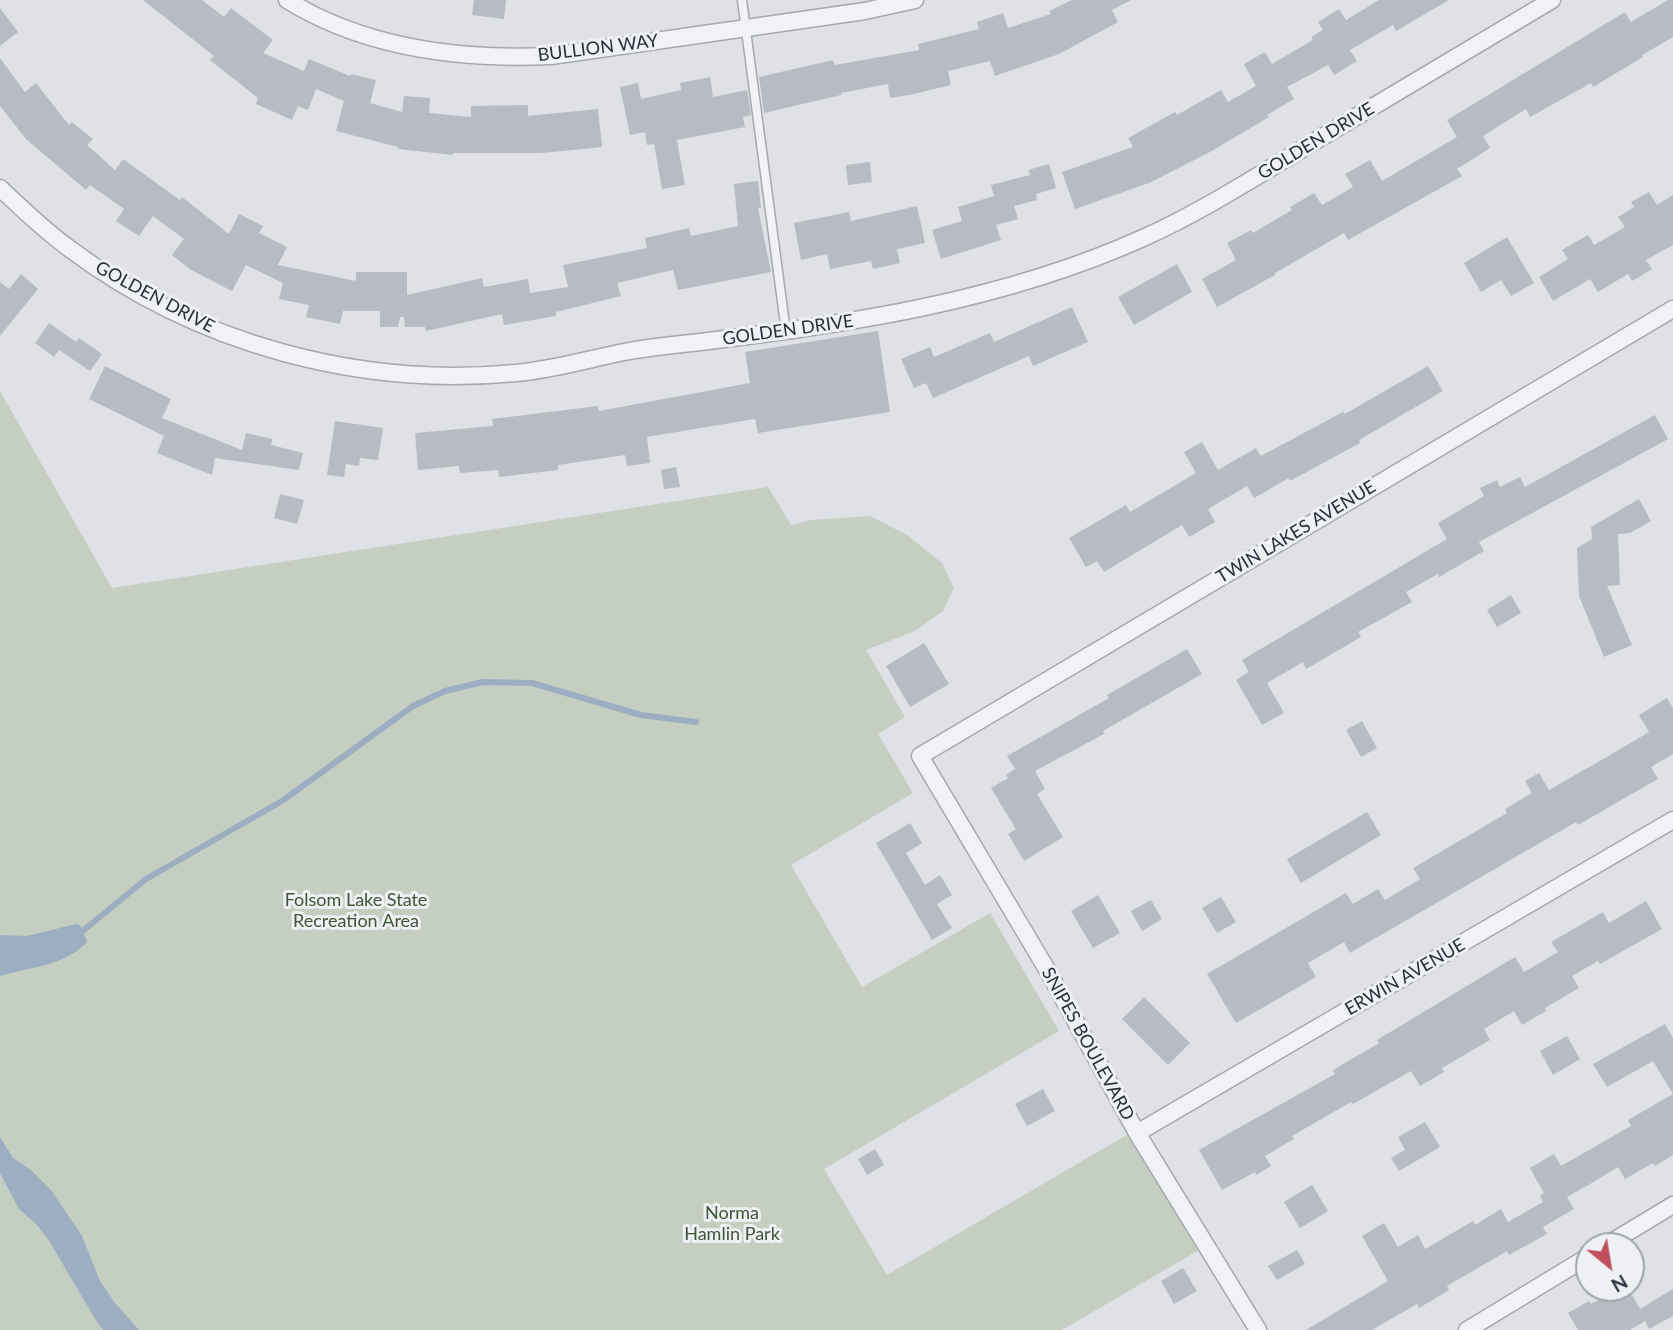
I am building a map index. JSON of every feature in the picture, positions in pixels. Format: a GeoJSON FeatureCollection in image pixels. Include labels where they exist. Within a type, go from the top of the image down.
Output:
{"type":"FeatureCollection","features":[{"type":"Feature","properties":{"kind":"street","name":"BULLION WAY"},"geometry":{"type":"LineString","coordinates":[[287,0],[336,24],[380,40],[426,51],[473,57],[551,56],[865,10],[915,0]]}},
{"type":"Feature","properties":{"kind":"street","name":"GOLDEN DRIVE"},"geometry":{"type":"LineString","coordinates":[[0,188],[69,248],[138,292],[217,331],[259,346],[323,363],[410,375],[520,373],[631,350],[786,332],[909,312],[967,298],[1082,262],[1143,238],[1231,191],[1552,0]]}},
{"type":"Feature","properties":{"kind":"street","name":"TWIN LAKES AVENUE"},"geometry":{"type":"LineString","coordinates":[[920,756],[1673,309]]}},
{"type":"Feature","properties":{"kind":"street","name":"SNIPES BOULEVARD"},"geometry":{"type":"LineString","coordinates":[[920,756],[1049,973],[1137,1133],[1258,1330]]}},
{"type":"Feature","properties":{"kind":"street","name":"ERWIN AVENUE"},"geometry":{"type":"LineString","coordinates":[[1137,1133],[1673,820]]}},
{"type":"Feature","properties":{"kind":"street"},"geometry":{"type":"LineString","coordinates":[[1628,1232],[1673,1205]]}},
{"type":"Feature","properties":{"kind":"street"},"geometry":{"type":"LineString","coordinates":[[1467,1330],[1575,1264]]}},
{"type":"Feature","properties":{"kind":"lane"},"geometry":{"type":"LineString","coordinates":[[742,0],[786,332]]}},
{"type":"Feature","properties":{"kind":"green space","name":"Folsom Lake State Recreation Area"},"geometry":{"type":"Polygon","coordinates":[[[0,391],[112,588],[768,487],[791,525],[811,520],[870,516],[907,535],[942,563],[954,588],[943,611],[915,631],[866,650],[905,717],[878,734],[913,793],[791,865],[862,987],[990,913],[1059,1031],[824,1169],[887,1275],[1130,1133],[1199,1250],[1062,1330],[0,1330],[0,391]]]}},
{"type":"Feature","properties":{"kind":"water"},"geometry":{"type":"Polygon","coordinates":[[[76,924],[81,926],[87,942],[78,950],[47,965],[0,976],[0,935],[27,936],[76,924]]]}},
{"type":"Feature","properties":{"kind":"water"},"geometry":{"type":"Polygon","coordinates":[[[0,1137],[13,1158],[31,1170],[51,1190],[82,1236],[100,1281],[139,1330],[103,1330],[97,1322],[48,1239],[19,1209],[0,1173],[0,1137]]]}},
{"type":"Feature","properties":{"kind":"building"},"geometry":{"type":"Polygon","coordinates":[[[143,0],[202,0],[224,17],[231,8],[273,40],[263,53],[304,71],[309,59],[350,76],[351,74],[376,80],[370,103],[402,112],[404,96],[430,98],[429,113],[471,117],[471,106],[528,105],[528,116],[598,109],[602,147],[542,153],[453,155],[398,149],[336,131],[344,101],[316,89],[308,110],[298,106],[292,120],[256,104],[258,98],[210,60],[214,56],[143,0]]]}},
{"type":"Feature","properties":{"kind":"building"},"geometry":{"type":"Polygon","coordinates":[[[474,0],[506,0],[504,19],[472,15],[474,0]]]}},
{"type":"Feature","properties":{"kind":"building"},"geometry":{"type":"Polygon","coordinates":[[[1072,0],[1131,0],[1112,10],[1118,22],[1059,54],[995,76],[990,61],[948,71],[951,85],[914,94],[890,98],[888,84],[764,113],[759,77],[833,60],[835,65],[919,50],[918,44],[979,29],[977,22],[1003,13],[1008,28],[1051,14],[1049,11],[1072,0]]]}},
{"type":"Feature","properties":{"kind":"building"},"geometry":{"type":"Polygon","coordinates":[[[1379,0],[1449,0],[1396,31],[1393,25],[1350,50],[1357,61],[1334,75],[1328,65],[1287,87],[1294,99],[1210,152],[1149,183],[1075,209],[1062,172],[1133,147],[1128,138],[1221,90],[1228,102],[1256,86],[1244,64],[1265,52],[1272,64],[1313,40],[1311,37],[1323,30],[1318,22],[1339,9],[1346,20],[1379,0]]]}},
{"type":"Feature","properties":{"kind":"building"},"geometry":{"type":"Polygon","coordinates":[[[1668,0],[1673,0],[1673,37],[1593,87],[1591,83],[1530,117],[1526,109],[1483,136],[1490,148],[1457,169],[1462,176],[1348,240],[1344,233],[1217,307],[1202,279],[1236,260],[1227,243],[1251,230],[1253,233],[1292,210],[1290,207],[1314,193],[1322,205],[1353,187],[1345,174],[1370,160],[1382,181],[1457,137],[1447,120],[1625,12],[1631,22],[1668,0]]]}},
{"type":"Feature","properties":{"kind":"building"},"geometry":{"type":"Polygon","coordinates":[[[0,8],[18,32],[0,46],[0,8]]]}},
{"type":"Feature","properties":{"kind":"building"},"geometry":{"type":"Polygon","coordinates":[[[0,58],[25,92],[36,83],[69,125],[72,122],[93,139],[87,145],[115,170],[123,159],[180,200],[182,197],[229,234],[239,214],[263,226],[259,233],[287,247],[278,265],[356,281],[356,272],[407,272],[407,295],[482,278],[484,287],[528,279],[530,293],[568,287],[563,265],[647,248],[645,238],[689,228],[691,236],[738,226],[734,184],[758,181],[761,208],[758,208],[771,272],[678,290],[673,270],[617,283],[621,296],[556,312],[556,316],[504,325],[502,314],[426,331],[425,327],[405,327],[404,317],[400,317],[398,327],[380,327],[380,311],[343,311],[340,324],[306,317],[309,305],[279,299],[283,283],[246,265],[232,291],[191,270],[172,255],[184,239],[153,216],[139,236],[116,221],[124,209],[90,185],[86,190],[26,139],[0,106],[0,58]]]}},
{"type":"Feature","properties":{"kind":"building"},"geometry":{"type":"Polygon","coordinates":[[[710,77],[713,97],[747,90],[751,115],[743,117],[745,127],[677,140],[685,185],[662,189],[654,144],[647,145],[645,132],[630,135],[620,87],[638,83],[641,99],[681,90],[680,83],[710,77]]]}},
{"type":"Feature","properties":{"kind":"building"},"geometry":{"type":"Polygon","coordinates":[[[870,162],[872,182],[848,185],[846,165],[870,162]]]}},
{"type":"Feature","properties":{"kind":"building"},"geometry":{"type":"Polygon","coordinates":[[[1049,164],[1056,188],[1036,194],[1037,200],[1014,206],[1018,219],[996,225],[1001,240],[941,259],[932,230],[962,221],[958,207],[994,196],[991,185],[1030,175],[1028,170],[1049,164]]]}},
{"type":"Feature","properties":{"kind":"building"},"geometry":{"type":"Polygon","coordinates":[[[1649,192],[1657,205],[1673,195],[1673,245],[1646,260],[1652,269],[1632,281],[1628,274],[1598,292],[1590,279],[1553,301],[1539,277],[1568,259],[1562,250],[1588,235],[1594,245],[1625,227],[1618,217],[1634,207],[1631,202],[1649,192]]]}},
{"type":"Feature","properties":{"kind":"building"},"geometry":{"type":"Polygon","coordinates":[[[917,206],[925,243],[897,249],[900,263],[873,269],[871,261],[830,269],[827,254],[801,260],[794,223],[849,212],[851,221],[917,206]]]}},
{"type":"Feature","properties":{"kind":"building"},"geometry":{"type":"Polygon","coordinates":[[[1507,237],[1534,283],[1511,296],[1501,280],[1481,292],[1464,263],[1507,237]]]}},
{"type":"Feature","properties":{"kind":"building"},"geometry":{"type":"Polygon","coordinates":[[[1177,264],[1192,292],[1134,325],[1118,297],[1177,264]]]}},
{"type":"Feature","properties":{"kind":"building"},"geometry":{"type":"Polygon","coordinates":[[[21,274],[38,289],[0,336],[0,282],[9,289],[21,274]]]}},
{"type":"Feature","properties":{"kind":"building"},"geometry":{"type":"Polygon","coordinates":[[[1072,307],[1088,342],[1033,366],[1029,356],[933,398],[926,383],[914,388],[901,359],[930,347],[934,357],[990,333],[994,342],[1072,307]]]}},
{"type":"Feature","properties":{"kind":"building"},"geometry":{"type":"Polygon","coordinates":[[[49,323],[76,342],[79,338],[102,354],[90,371],[59,350],[54,357],[35,343],[49,323]]]}},
{"type":"Feature","properties":{"kind":"building"},"geometry":{"type":"Polygon","coordinates":[[[878,331],[890,412],[758,433],[755,419],[647,437],[650,463],[627,466],[625,455],[558,465],[558,470],[499,477],[498,470],[460,473],[459,466],[418,470],[415,433],[493,426],[492,419],[598,406],[599,411],[750,383],[745,352],[878,331]]]}},
{"type":"Feature","properties":{"kind":"building"},"geometry":{"type":"Polygon","coordinates":[[[105,366],[171,399],[162,418],[242,450],[246,433],[272,439],[271,445],[303,453],[299,470],[215,458],[212,475],[157,453],[164,436],[89,399],[105,366]]]}},
{"type":"Feature","properties":{"kind":"building"},"geometry":{"type":"Polygon","coordinates":[[[1428,366],[1443,391],[1359,440],[1360,443],[1290,481],[1289,478],[1254,498],[1247,486],[1208,509],[1215,522],[1189,537],[1182,525],[1104,572],[1097,561],[1086,567],[1069,538],[1126,505],[1130,512],[1196,473],[1184,452],[1202,442],[1218,470],[1256,448],[1261,456],[1343,412],[1345,414],[1428,366]]]}},
{"type":"Feature","properties":{"kind":"building"},"geometry":{"type":"Polygon","coordinates":[[[1655,415],[1668,439],[1479,542],[1484,551],[1406,592],[1412,602],[1358,632],[1361,637],[1306,669],[1303,662],[1267,683],[1284,713],[1262,725],[1236,680],[1249,672],[1242,660],[1447,539],[1438,523],[1484,496],[1480,488],[1497,480],[1500,487],[1520,477],[1525,487],[1655,415]]]}},
{"type":"Feature","properties":{"kind":"building"},"geometry":{"type":"Polygon","coordinates":[[[335,421],[383,428],[378,460],[360,458],[359,466],[346,464],[344,477],[327,475],[335,421]]]}},
{"type":"Feature","properties":{"kind":"building"},"geometry":{"type":"Polygon","coordinates":[[[676,467],[680,487],[664,489],[661,470],[676,467]]]}},
{"type":"Feature","properties":{"kind":"building"},"geometry":{"type":"Polygon","coordinates":[[[280,494],[304,500],[297,524],[274,518],[280,494]]]}},
{"type":"Feature","properties":{"kind":"building"},"geometry":{"type":"Polygon","coordinates":[[[1639,499],[1651,521],[1630,533],[1618,534],[1620,585],[1607,586],[1632,645],[1604,657],[1579,596],[1577,548],[1592,539],[1591,527],[1639,499]]]}},
{"type":"Feature","properties":{"kind":"building"},"geometry":{"type":"Polygon","coordinates":[[[1511,595],[1521,613],[1497,627],[1487,610],[1511,595]]]}},
{"type":"Feature","properties":{"kind":"building"},"geometry":{"type":"Polygon","coordinates":[[[924,643],[949,684],[910,707],[886,666],[924,643]]]}},
{"type":"Feature","properties":{"kind":"building"},"geometry":{"type":"Polygon","coordinates":[[[1187,649],[1202,674],[1103,731],[1104,734],[1035,771],[1045,789],[1037,794],[1063,837],[1024,861],[1008,834],[1016,829],[991,788],[1008,778],[1006,775],[1015,769],[1007,756],[1109,698],[1107,695],[1187,649]]]}},
{"type":"Feature","properties":{"kind":"building"},"geometry":{"type":"Polygon","coordinates":[[[1667,698],[1673,708],[1673,754],[1651,767],[1658,779],[1578,825],[1576,822],[1350,953],[1344,942],[1308,963],[1316,977],[1236,1023],[1207,974],[1346,893],[1353,904],[1378,889],[1385,900],[1420,879],[1413,868],[1507,813],[1505,809],[1532,793],[1525,781],[1539,773],[1549,790],[1649,732],[1639,715],[1667,698]]]}},
{"type":"Feature","properties":{"kind":"building"},"geometry":{"type":"Polygon","coordinates":[[[1362,721],[1377,748],[1361,757],[1346,730],[1362,721]]]}},
{"type":"Feature","properties":{"kind":"building"},"geometry":{"type":"Polygon","coordinates":[[[1367,812],[1381,835],[1301,883],[1287,859],[1367,812]]]}},
{"type":"Feature","properties":{"kind":"building"},"geometry":{"type":"Polygon","coordinates":[[[910,823],[922,843],[906,853],[925,885],[940,875],[952,895],[937,904],[952,928],[932,940],[876,843],[910,823]]]}},
{"type":"Feature","properties":{"kind":"building"},"geometry":{"type":"Polygon","coordinates":[[[1098,895],[1120,933],[1093,948],[1071,911],[1098,895]]]}},
{"type":"Feature","properties":{"kind":"building"},"geometry":{"type":"Polygon","coordinates":[[[1221,897],[1236,922],[1217,933],[1202,908],[1221,897]]]}},
{"type":"Feature","properties":{"kind":"building"},"geometry":{"type":"Polygon","coordinates":[[[1151,900],[1162,919],[1142,931],[1131,911],[1151,900]]]}},
{"type":"Feature","properties":{"kind":"building"},"geometry":{"type":"Polygon","coordinates":[[[1646,901],[1662,929],[1600,964],[1598,961],[1572,976],[1579,988],[1545,1008],[1546,1011],[1522,1025],[1514,1011],[1484,1029],[1490,1040],[1442,1068],[1444,1072],[1420,1086],[1411,1071],[1353,1104],[1351,1102],[1292,1136],[1294,1139],[1265,1156],[1271,1166],[1222,1190],[1199,1150],[1335,1074],[1333,1070],[1379,1043],[1377,1040],[1515,957],[1524,972],[1558,952],[1551,942],[1603,912],[1609,923],[1646,901]]]}},
{"type":"Feature","properties":{"kind":"building"},"geometry":{"type":"Polygon","coordinates":[[[1144,997],[1190,1043],[1168,1065],[1122,1019],[1144,997]]]}},
{"type":"Feature","properties":{"kind":"building"},"geometry":{"type":"Polygon","coordinates":[[[1665,1024],[1673,1038],[1673,1094],[1653,1061],[1607,1087],[1593,1064],[1665,1024]]]}},
{"type":"Feature","properties":{"kind":"building"},"geometry":{"type":"Polygon","coordinates":[[[1567,1036],[1580,1059],[1553,1075],[1540,1051],[1567,1036]]]}},
{"type":"Feature","properties":{"kind":"building"},"geometry":{"type":"Polygon","coordinates":[[[1043,1089],[1055,1111],[1027,1126],[1015,1104],[1043,1089]]]}},
{"type":"Feature","properties":{"kind":"building"},"geometry":{"type":"Polygon","coordinates":[[[1673,1094],[1673,1155],[1625,1179],[1618,1167],[1567,1197],[1574,1209],[1543,1227],[1547,1234],[1509,1255],[1507,1251],[1447,1286],[1449,1290],[1419,1308],[1417,1304],[1372,1330],[1306,1330],[1388,1281],[1362,1236],[1384,1223],[1398,1247],[1418,1235],[1425,1249],[1473,1221],[1475,1225],[1501,1209],[1508,1222],[1543,1202],[1540,1196],[1544,1193],[1530,1168],[1554,1154],[1561,1166],[1631,1126],[1628,1120],[1673,1094]]]}},
{"type":"Feature","properties":{"kind":"building"},"geometry":{"type":"Polygon","coordinates":[[[1425,1122],[1440,1147],[1399,1171],[1391,1158],[1405,1150],[1398,1137],[1425,1122]]]}},
{"type":"Feature","properties":{"kind":"building"},"geometry":{"type":"Polygon","coordinates":[[[875,1149],[884,1165],[867,1175],[858,1159],[875,1149]]]}},
{"type":"Feature","properties":{"kind":"building"},"geometry":{"type":"Polygon","coordinates":[[[1312,1185],[1328,1211],[1300,1228],[1284,1202],[1312,1185]]]}},
{"type":"Feature","properties":{"kind":"building"},"geometry":{"type":"Polygon","coordinates":[[[1297,1250],[1305,1264],[1277,1280],[1268,1266],[1297,1250]]]}},
{"type":"Feature","properties":{"kind":"building"},"geometry":{"type":"Polygon","coordinates":[[[1183,1268],[1197,1291],[1174,1304],[1161,1281],[1183,1268]]]}},
{"type":"Feature","properties":{"kind":"building"},"geometry":{"type":"Polygon","coordinates":[[[1673,1289],[1673,1316],[1649,1329],[1645,1321],[1630,1330],[1578,1330],[1568,1313],[1587,1302],[1636,1302],[1640,1309],[1673,1289]]]}},
{"type":"Feature","properties":{"kind":"waterway"},"geometry":{"type":"LineString","coordinates":[[79,934],[146,879],[282,801],[413,706],[445,691],[483,682],[532,683],[641,715],[696,722]]}},
{"type":"Feature","properties":{"kind":"park label","name":"Norma Hamlin Park"},"geometry":{"type":"Point","coordinates":[732,1223]}}]}
